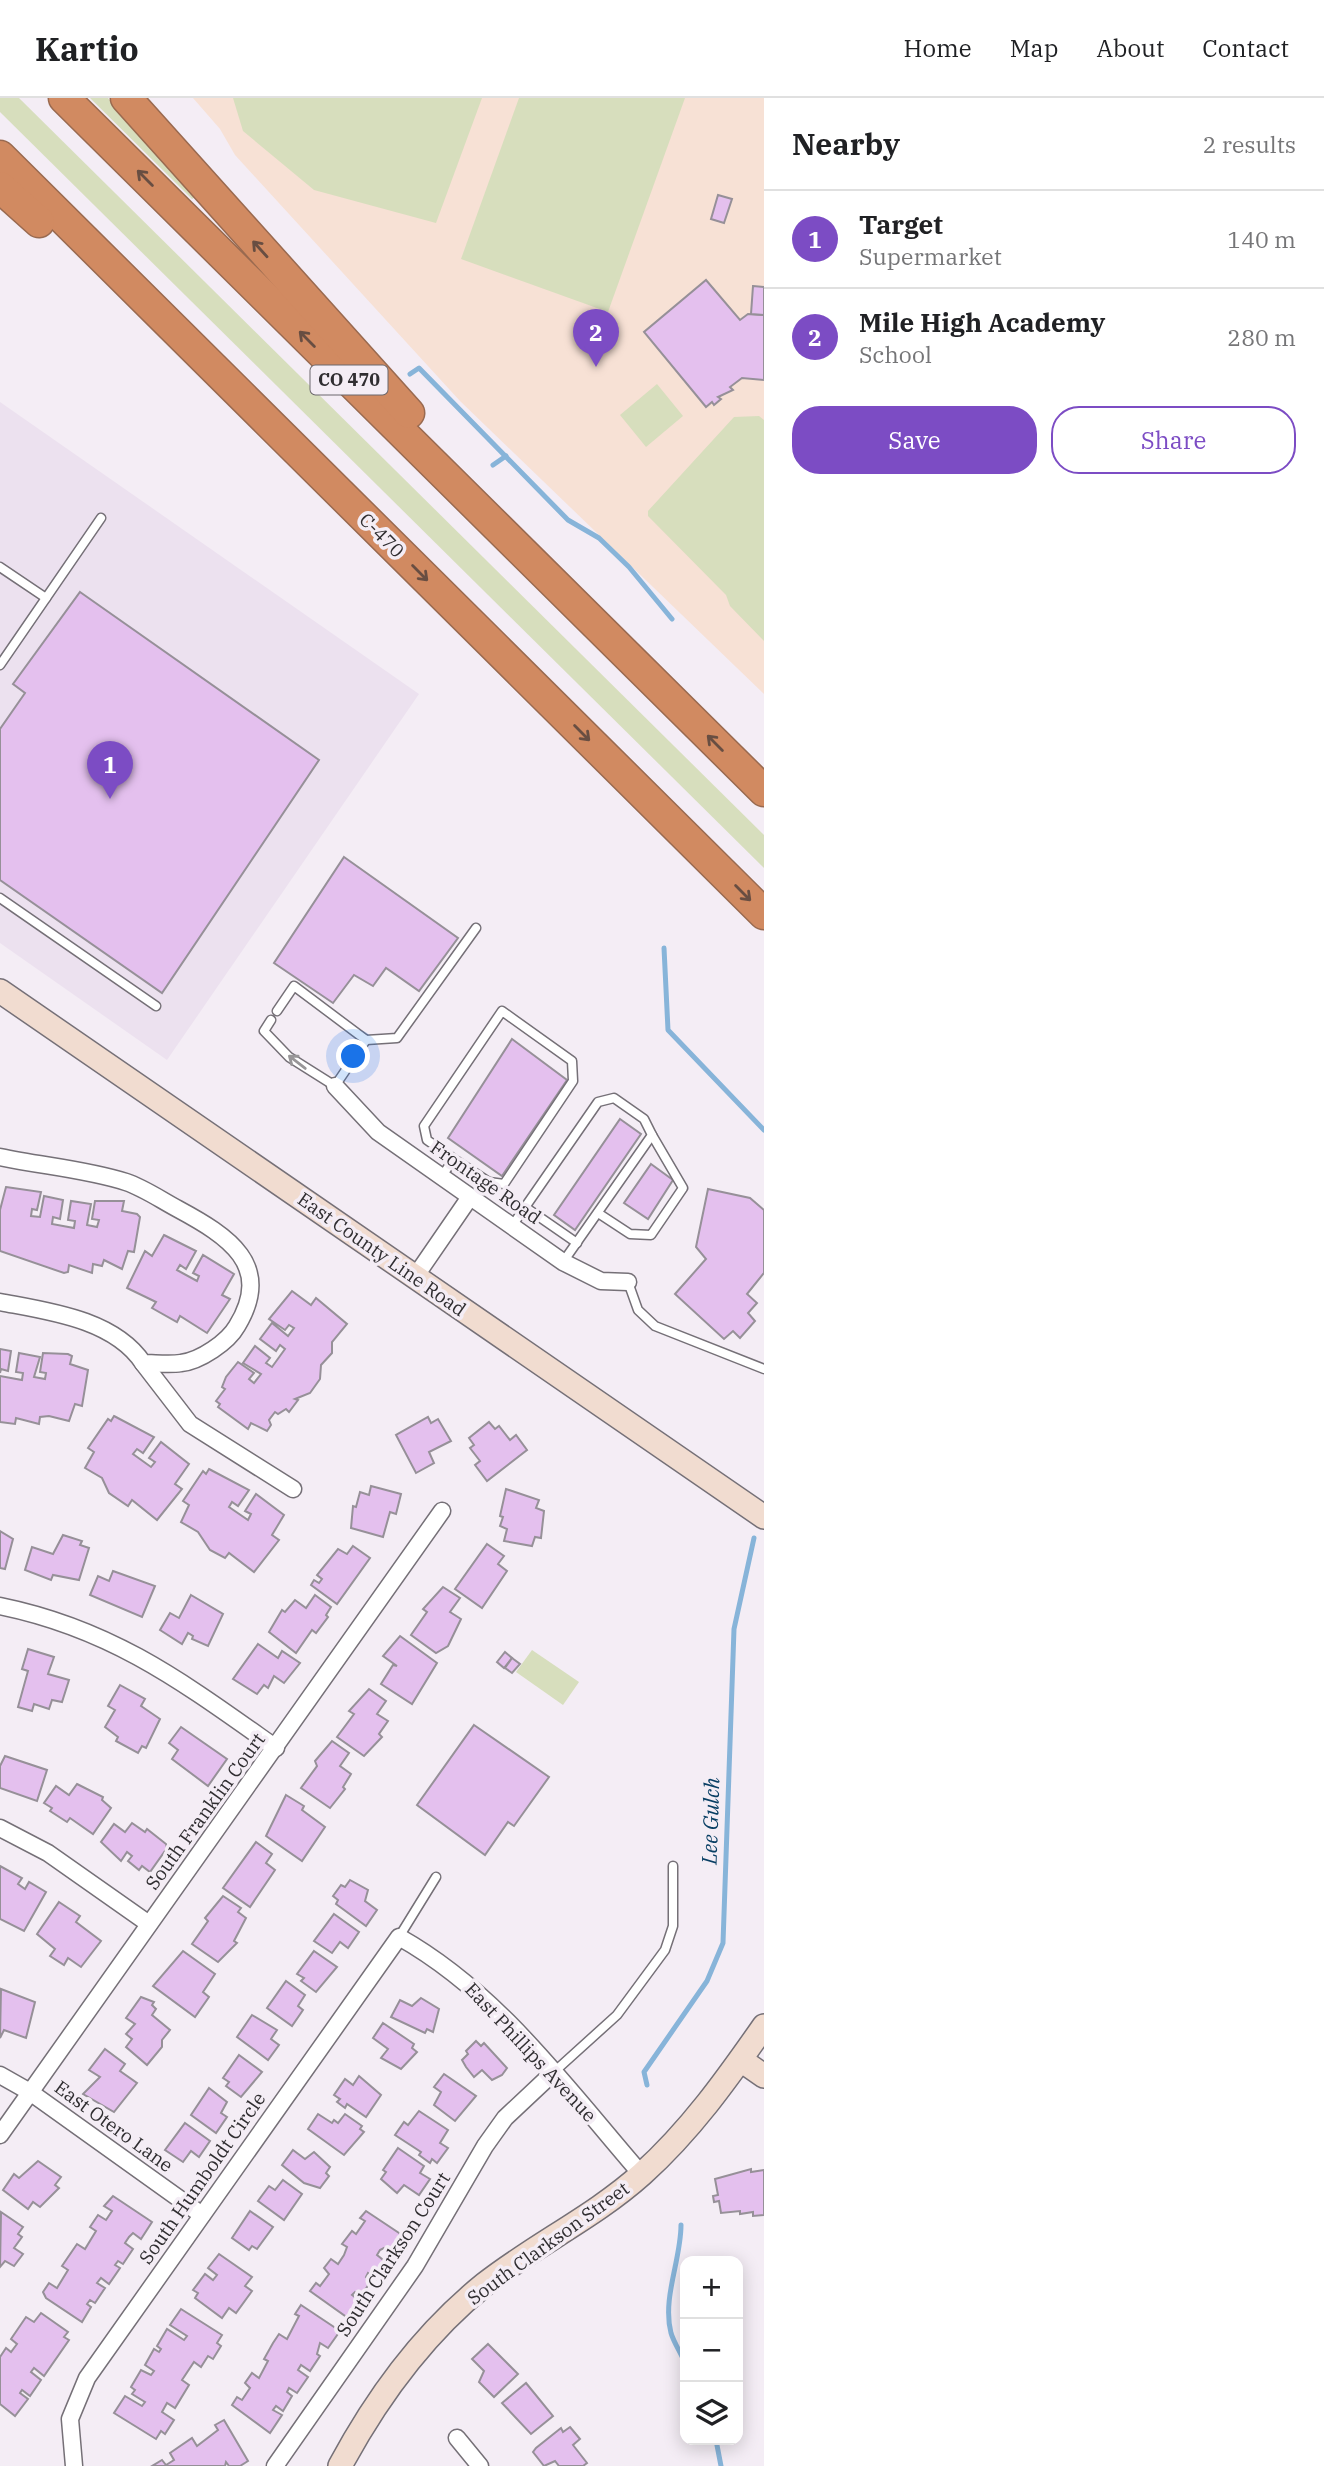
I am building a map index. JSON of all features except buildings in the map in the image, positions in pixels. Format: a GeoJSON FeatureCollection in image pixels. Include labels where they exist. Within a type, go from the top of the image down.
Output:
{"type":"FeatureCollection","features":[{"type":"Feature","properties":{"kind":"highway","name":"CO 470"},"geometry":{"type":"LineString","coordinates":[[64,98],[764,791]]}},
{"type":"Feature","properties":{"kind":"highway"},"geometry":{"type":"LineString","coordinates":[[126,98],[475,486],[607,621],[634,662]]}},
{"type":"Feature","properties":{"kind":"highway","name":"C-470"},"geometry":{"type":"LineString","coordinates":[[0,156],[764,914]]}},
{"type":"Feature","properties":{"kind":"highway"},"geometry":{"type":"LineString","coordinates":[[0,187],[100,278],[255,431],[302,456]]}},
{"type":"Feature","properties":{"kind":"main road","name":"East County Line Road"},"geometry":{"type":"LineString","coordinates":[[0,991],[764,1517]]}},
{"type":"Feature","properties":{"kind":"main road","name":"South Clarkson Street"},"geometry":{"type":"LineString","coordinates":[[340,2466],[393,2381],[421,2346],[486,2283],[602,2208],[642,2175],[701,2114],[764,2026]]}},
{"type":"Feature","properties":{"kind":"main road"},"geometry":{"type":"LineString","coordinates":[[741,2060],[764,2076]]}},
{"type":"Feature","properties":{"kind":"street","name":"Frontage Road"},"geometry":{"type":"LineString","coordinates":[[335,1086],[378,1132],[563,1262],[593,1279],[628,1282]]}},
{"type":"Feature","properties":{"kind":"street"},"geometry":{"type":"LineString","coordinates":[[0,1157],[58,1166],[129,1183],[231,1240],[247,1266],[253,1285],[248,1308],[233,1334],[216,1347],[183,1363],[143,1363]]}},
{"type":"Feature","properties":{"kind":"street"},"geometry":{"type":"LineString","coordinates":[[415,1278],[470,1197]]}},
{"type":"Feature","properties":{"kind":"street"},"geometry":{"type":"LineString","coordinates":[[0,1302],[48,1311],[94,1326],[125,1345],[143,1363],[190,1424],[293,1489]]}},
{"type":"Feature","properties":{"kind":"street","name":"South Franklin Court"},"geometry":{"type":"LineString","coordinates":[[0,2135],[442,1511]]}},
{"type":"Feature","properties":{"kind":"street"},"geometry":{"type":"LineString","coordinates":[[0,1606],[61,1621],[134,1652],[276,1748]]}},
{"type":"Feature","properties":{"kind":"street"},"geometry":{"type":"LineString","coordinates":[[0,1828],[48,1853],[149,1924]]}},
{"type":"Feature","properties":{"kind":"street","name":"East Phillips Avenue"},"geometry":{"type":"LineString","coordinates":[[404,1940],[453,1970],[554,2072],[642,2175]]}},
{"type":"Feature","properties":{"kind":"street","name":"South Humboldt Circle"},"geometry":{"type":"LineString","coordinates":[[71,2466],[70,2419],[82,2386],[202,2215],[404,1940]]}},
{"type":"Feature","properties":{"kind":"street","name":"South Clarkson Court"},"geometry":{"type":"LineString","coordinates":[[275,2466],[415,2266],[485,2146],[505,2118],[554,2072]]}},
{"type":"Feature","properties":{"kind":"street","name":"East Otero Lane"},"geometry":{"type":"LineString","coordinates":[[0,2075],[30,2092],[202,2215]]}},
{"type":"Feature","properties":{"kind":"street"},"geometry":{"type":"LineString","coordinates":[[457,2438],[480,2466]]}},
{"type":"Feature","properties":{"kind":"lane"},"geometry":{"type":"LineString","coordinates":[[0,665],[101,518]]}},
{"type":"Feature","properties":{"kind":"lane"},"geometry":{"type":"LineString","coordinates":[[0,567],[46,598]]}},
{"type":"Feature","properties":{"kind":"lane"},"geometry":{"type":"LineString","coordinates":[[0,898],[156,1006]]}},
{"type":"Feature","properties":{"kind":"lane"},"geometry":{"type":"LineString","coordinates":[[278,1011],[294,986],[366,1040],[397,1038],[476,928]]}},
{"type":"Feature","properties":{"kind":"lane"},"geometry":{"type":"LineString","coordinates":[[502,1011],[572,1061],[573,1081],[503,1184],[489,1182],[454,1158],[427,1140],[424,1126],[502,1011]]}},
{"type":"Feature","properties":{"kind":"lane"},"geometry":{"type":"LineString","coordinates":[[271,1020],[264,1031],[289,1057],[335,1086],[366,1040]]}},
{"type":"Feature","properties":{"kind":"lane"},"geometry":{"type":"LineString","coordinates":[[512,1226],[598,1102],[614,1098],[645,1119],[683,1188],[651,1235],[630,1234],[598,1213]]}},
{"type":"Feature","properties":{"kind":"lane"},"geometry":{"type":"LineString","coordinates":[[563,1262],[652,1135]]}},
{"type":"Feature","properties":{"kind":"lane"},"geometry":{"type":"LineString","coordinates":[[441,1177],[454,1158]]}},
{"type":"Feature","properties":{"kind":"lane"},"geometry":{"type":"LineString","coordinates":[[525,1207],[577,1242]]}},
{"type":"Feature","properties":{"kind":"lane"},"geometry":{"type":"LineString","coordinates":[[628,1282],[638,1310],[648,1321],[764,1369]]}},
{"type":"Feature","properties":{"kind":"lane"},"geometry":{"type":"LineString","coordinates":[[554,2072],[617,2015],[664,1950],[673,1926],[673,1866]]}},
{"type":"Feature","properties":{"kind":"lane"},"geometry":{"type":"LineString","coordinates":[[404,1940],[436,1877]]}},
{"type":"Feature","properties":{"kind":"shaded area"},"geometry":{"type":"Polygon","coordinates":[[[193,98],[764,98],[764,694],[460,401],[235,155],[220,129],[193,98]]]}},
{"type":"Feature","properties":{"kind":"shaded area"},"geometry":{"type":"Polygon","coordinates":[[[0,402],[419,694],[167,1060],[0,943],[0,402]]]}},
{"type":"Feature","properties":{"kind":"green space"},"geometry":{"type":"Polygon","coordinates":[[[0,98],[19,98],[764,835],[764,868],[0,112],[0,98]]]}},
{"type":"Feature","properties":{"kind":"green space"},"geometry":{"type":"Polygon","coordinates":[[[90,98],[108,98],[197,196],[192,199],[90,98]]]}},
{"type":"Feature","properties":{"kind":"green space"},"geometry":{"type":"Polygon","coordinates":[[[233,98],[482,98],[436,223],[314,190],[243,131],[233,98]]]}},
{"type":"Feature","properties":{"kind":"green space"},"geometry":{"type":"Polygon","coordinates":[[[519,98],[685,98],[608,312],[461,259],[519,98]]]}},
{"type":"Feature","properties":{"kind":"green space"},"geometry":{"type":"Polygon","coordinates":[[[657,384],[683,416],[646,447],[620,415],[657,384]]]}},
{"type":"Feature","properties":{"kind":"green space"},"geometry":{"type":"Polygon","coordinates":[[[759,416],[764,420],[764,641],[730,606],[726,595],[648,516],[648,511],[734,417],[759,416]]]}},
{"type":"Feature","properties":{"kind":"green space"},"geometry":{"type":"Polygon","coordinates":[[[532,1650],[579,1682],[563,1705],[516,1672],[532,1650]]]}},
{"type":"Feature","properties":{"kind":"waterway"},"geometry":{"type":"LineString","coordinates":[[410,374],[419,368],[568,520],[599,538],[629,567],[672,619]]}},
{"type":"Feature","properties":{"kind":"waterway"},"geometry":{"type":"LineString","coordinates":[[493,465],[506,456]]}},
{"type":"Feature","properties":{"kind":"waterway"},"geometry":{"type":"LineString","coordinates":[[664,948],[668,1030],[764,1130]]}},
{"type":"Feature","properties":{"kind":"waterway","name":"Lee Gulch"},"geometry":{"type":"LineString","coordinates":[[647,2085],[644,2072],[707,1981],[723,1943],[734,1629],[754,1538]]}},
{"type":"Feature","properties":{"kind":"waterway","name":"Lee Gulch"},"geometry":{"type":"LineString","coordinates":[[680,2353],[671,2333],[669,2306],[681,2225]]}},
{"type":"Feature","properties":{"kind":"waterway","name":"Lee Gulch"},"geometry":{"type":"LineString","coordinates":[[717,2445],[721,2466]]}},
{"type":"Feature","properties":{"kind":"place","name":"Mile High Academy"},"geometry":{"type":"Point","coordinates":[596,367]}},
{"type":"Feature","properties":{"kind":"place","name":"Target"},"geometry":{"type":"Point","coordinates":[110,799]}}]}
